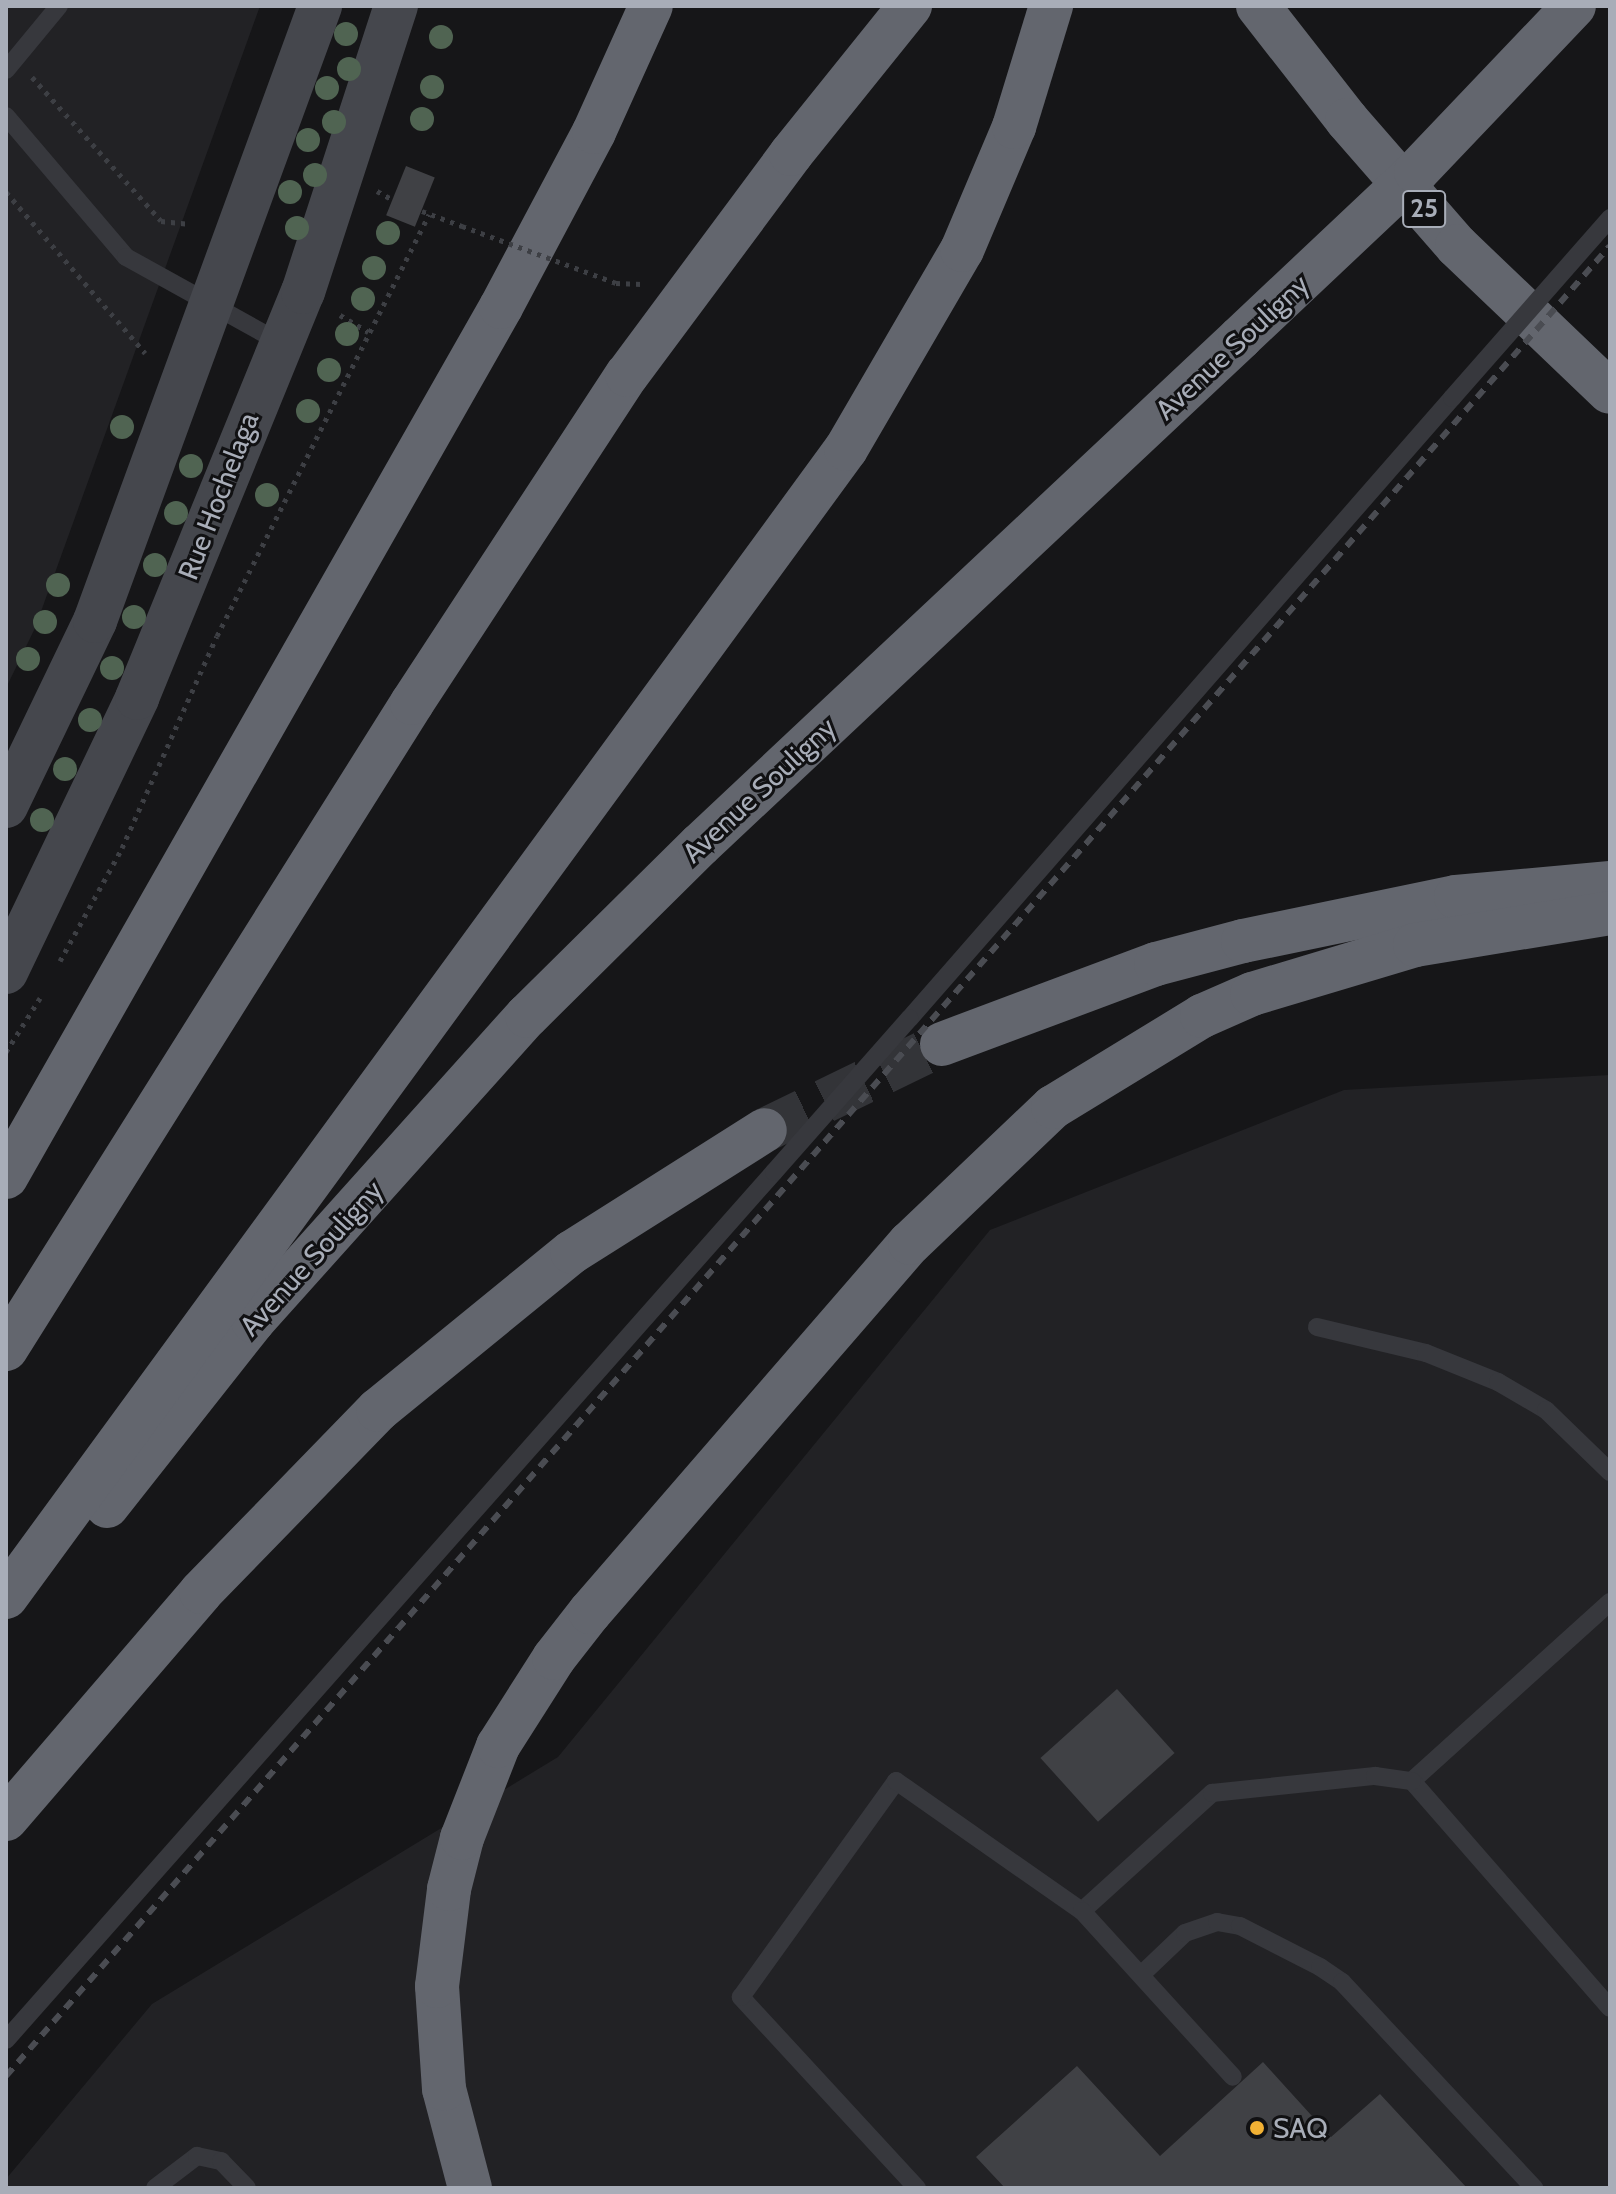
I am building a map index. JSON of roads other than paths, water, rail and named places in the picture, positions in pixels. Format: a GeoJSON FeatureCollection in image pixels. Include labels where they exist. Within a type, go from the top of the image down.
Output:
{"type":"FeatureCollection","features":[{"type":"Feature","properties":{"kind":"highway"},"geometry":{"type":"LineString","coordinates":[[6,1177],[501,307],[594,132],[651,6]]}},
{"type":"Feature","properties":{"kind":"highway"},"geometry":{"type":"LineString","coordinates":[[6,1349],[412,703],[627,375],[782,165],[910,6]]}},
{"type":"Feature","properties":{"kind":"highway"},"geometry":{"type":"LineString","coordinates":[[6,1597],[759,571],[892,377],[962,250],[1014,127],[1051,6]]}},
{"type":"Feature","properties":{"kind":"highway","name":"25"},"geometry":{"type":"LineString","coordinates":[[1258,6],[1347,120],[1457,246],[1610,392]]}},
{"type":"Feature","properties":{"kind":"highway","name":"Avenue Souligny"},"geometry":{"type":"LineString","coordinates":[[6,1633],[253,1321],[527,1016],[700,845],[1416,172],[1574,6]]}},
{"type":"Feature","properties":{"kind":"highway"},"geometry":{"type":"LineString","coordinates":[[926,1031],[1243,941],[1456,897],[1610,883]]}},
{"type":"Feature","properties":{"kind":"highway"},"geometry":{"type":"LineString","coordinates":[[470,2188],[444,2089],[437,1986],[455,1864],[498,1746],[546,1669],[590,1612],[910,1243],[1053,1107],[1202,1016],[1252,994],[1415,945],[1610,913]]}},
{"type":"Feature","properties":{"kind":"highway"},"geometry":{"type":"LineString","coordinates":[[6,1819],[201,1592],[378,1410],[572,1252],[770,1151]]}},
{"type":"Feature","properties":{"kind":"main road"},"geometry":{"type":"LineString","coordinates":[[6,806],[95,621],[320,6]]}},
{"type":"Feature","properties":{"kind":"main road","name":"Rue Hochelaga"},"geometry":{"type":"LineString","coordinates":[[25,981],[331,215],[396,6]]}},
{"type":"Feature","properties":{"kind":"lane"},"geometry":{"type":"LineString","coordinates":[[6,70],[59,6]]}},
{"type":"Feature","properties":{"kind":"lane"},"geometry":{"type":"LineString","coordinates":[[6,116],[126,257],[281,343]]}},
{"type":"Feature","properties":{"kind":"lane"},"geometry":{"type":"LineString","coordinates":[[6,2040],[770,1151],[926,1031],[1452,398],[1610,218]]}},
{"type":"Feature","properties":{"kind":"lane"},"geometry":{"type":"LineString","coordinates":[[1317,1327],[1426,1353],[1498,1382],[1546,1410],[1610,1472]]}},
{"type":"Feature","properties":{"kind":"lane"},"geometry":{"type":"LineString","coordinates":[[1412,1781],[1610,1602]]}},
{"type":"Feature","properties":{"kind":"lane"},"geometry":{"type":"LineString","coordinates":[[1082,1911],[1212,1793],[1375,1776],[1412,1781],[1609,2004]]}},
{"type":"Feature","properties":{"kind":"lane"},"geometry":{"type":"LineString","coordinates":[[917,2188],[741,1997],[896,1781],[1082,1911],[1233,2077]]}},
{"type":"Feature","properties":{"kind":"lane"},"geometry":{"type":"LineString","coordinates":[[1142,1974],[1185,1933],[1217,1922],[1240,1926],[1320,1967],[1342,1982],[1534,2188]]}},
{"type":"Feature","properties":{"kind":"lane"},"geometry":{"type":"LineString","coordinates":[[155,2188],[197,2156],[221,2161],[247,2188]]}},
{"type":"Feature","properties":{"kind":"tunnel"},"geometry":{"type":"LineString","coordinates":[[765,1130],[942,1044]]}},
{"type":"Feature","properties":{"kind":"railway"},"geometry":{"type":"LineString","coordinates":[[6,2076],[1610,246]]}},
{"type":"Feature","properties":{"kind":"place","name":"SAQ"},"geometry":{"type":"Point","coordinates":[1257,2128]}}]}
